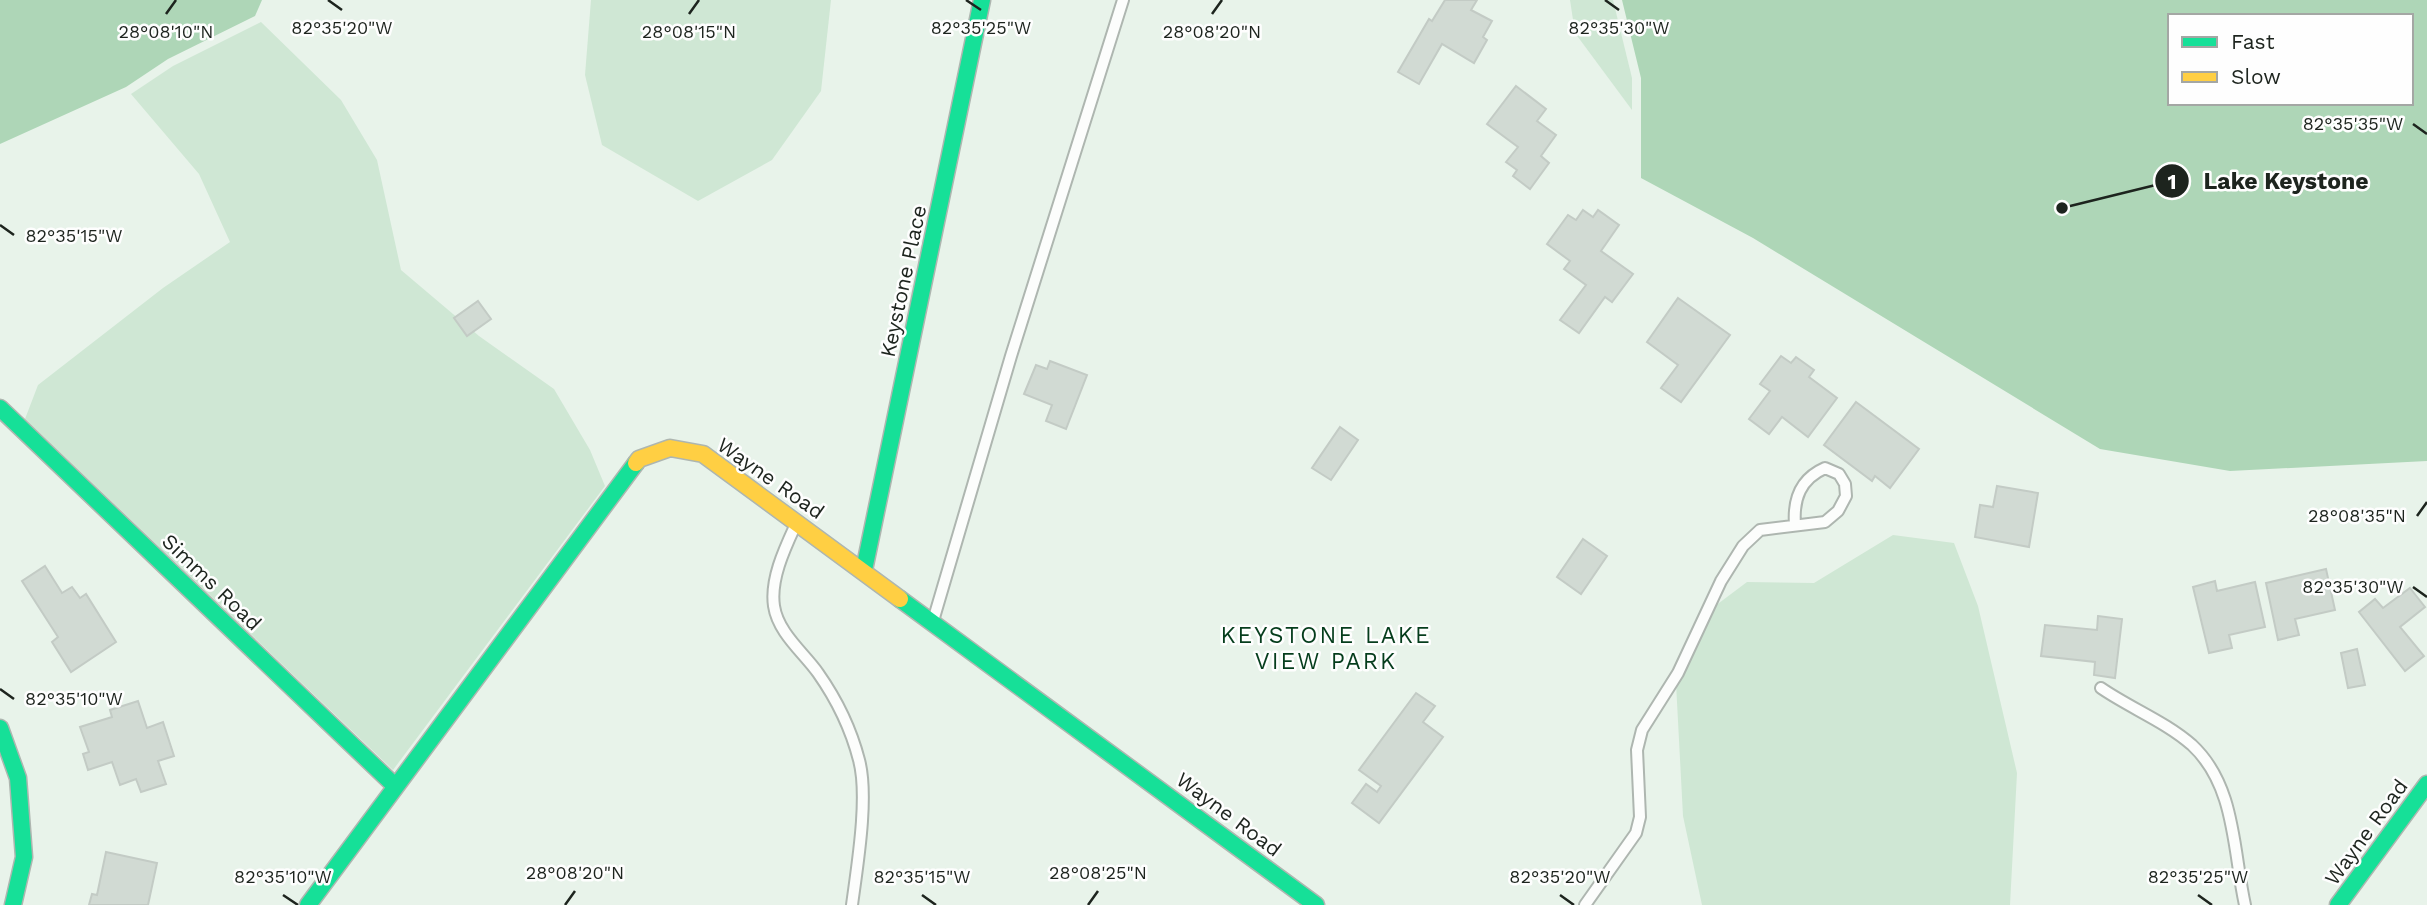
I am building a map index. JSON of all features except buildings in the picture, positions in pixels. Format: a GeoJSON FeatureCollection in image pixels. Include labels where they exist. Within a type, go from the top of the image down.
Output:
{"type":"FeatureCollection","features":[{"type":"Feature","properties":{"kind":"street","name":"Keystone Place"},"geometry":{"type":"LineString","coordinates":[[864,570],[982,0]]}},
{"type":"Feature","properties":{"kind":"street","name":"Simms Road"},"geometry":{"type":"LineString","coordinates":[[0,408],[396,786]]}},
{"type":"Feature","properties":{"kind":"street","name":"Wayne Road"},"geometry":{"type":"LineString","coordinates":[[308,905],[639,459],[670,448],[703,454],[1316,905]]}},
{"type":"Feature","properties":{"kind":"street"},"geometry":{"type":"LineString","coordinates":[[0,728],[18,778],[21,811],[24,857],[13,905]]}},
{"type":"Feature","properties":{"kind":"street","name":"Wayne Road"},"geometry":{"type":"LineString","coordinates":[[2338,905],[2427,784]]}},
{"type":"Feature","properties":{"kind":"lane"},"geometry":{"type":"LineString","coordinates":[[933,621],[1019,331],[1123,0]]}},
{"type":"Feature","properties":{"kind":"lane"},"geometry":{"type":"LineString","coordinates":[[1586,905],[1636,833],[1640,817],[1637,750],[1642,730],[1678,673],[1721,581],[1743,546],[1760,530],[1825,523],[1838,511],[1846,496],[1845,484],[1839,474],[1825,468],[1811,474],[1799,491],[1793,507],[1795,525]]}},
{"type":"Feature","properties":{"kind":"lane"},"geometry":{"type":"LineString","coordinates":[[797,521],[778,566],[774,607],[789,636],[818,672],[845,718],[860,763],[861,838],[852,905]]}},
{"type":"Feature","properties":{"kind":"lane"},"geometry":{"type":"LineString","coordinates":[[2101,688],[2191,745],[2207,763],[2221,786],[2229,812],[2245,905]]}},
{"type":"Feature","properties":{"kind":"shaded area"},"geometry":{"type":"Polygon","coordinates":[[[0,0],[262,0],[255,16],[168,59],[126,87],[0,144],[0,0]]]}},
{"type":"Feature","properties":{"kind":"shaded area"},"geometry":{"type":"Polygon","coordinates":[[[591,0],[831,0],[821,91],[772,160],[698,201],[602,145],[585,75],[591,0]]]}},
{"type":"Feature","properties":{"kind":"shaded area"},"geometry":{"type":"Polygon","coordinates":[[[1570,0],[1613,0],[1632,78],[1632,110],[1575,33],[1570,0]]]}},
{"type":"Feature","properties":{"kind":"shaded area"},"geometry":{"type":"Polygon","coordinates":[[[1622,0],[2427,0],[2427,461],[2230,471],[2100,449],[1753,238],[1641,178],[1641,78],[1622,0]]]}},
{"type":"Feature","properties":{"kind":"shaded area"},"geometry":{"type":"Polygon","coordinates":[[[261,22],[341,100],[377,160],[401,270],[479,336],[554,389],[590,450],[605,486],[393,770],[25,419],[38,385],[163,288],[230,242],[199,174],[131,94],[173,66],[261,22]]]}},
{"type":"Feature","properties":{"kind":"shaded area"},"geometry":{"type":"Polygon","coordinates":[[[1893,535],[1954,543],[1978,606],[2017,773],[2010,905],[1702,905],[1683,816],[1676,683],[1699,618],[1747,582],[1814,583],[1893,535]]]}},
{"type":"Feature","properties":{"kind":"traffic: fast"},"geometry":{"type":"LineString","coordinates":[[864,570],[982,0]]}},
{"type":"Feature","properties":{"kind":"traffic: fast"},"geometry":{"type":"LineString","coordinates":[[0,408],[395,786]]}},
{"type":"Feature","properties":{"kind":"traffic: fast"},"geometry":{"type":"LineString","coordinates":[[308,905],[636,463]]}},
{"type":"Feature","properties":{"kind":"traffic: fast"},"geometry":{"type":"LineString","coordinates":[[900,599],[1316,905]]}},
{"type":"Feature","properties":{"kind":"traffic: fast"},"geometry":{"type":"LineString","coordinates":[[0,728],[18,778],[24,857],[13,905]]}},
{"type":"Feature","properties":{"kind":"traffic: fast"},"geometry":{"type":"LineString","coordinates":[[2338,905],[2427,784]]}},
{"type":"Feature","properties":{"kind":"traffic: slow"},"geometry":{"type":"LineString","coordinates":[[636,463],[639,459],[670,448],[703,454],[900,599]]}},
{"type":"Feature","properties":{"kind":"place","name":"Lake Keystone"},"geometry":{"type":"Point","coordinates":[2062,208]}},
{"type":"Feature","properties":{"kind":"district","name":"KEYSTONE LAKE VIEW PARK"},"geometry":{"type":"Point","coordinates":[1326,648]}}]}
